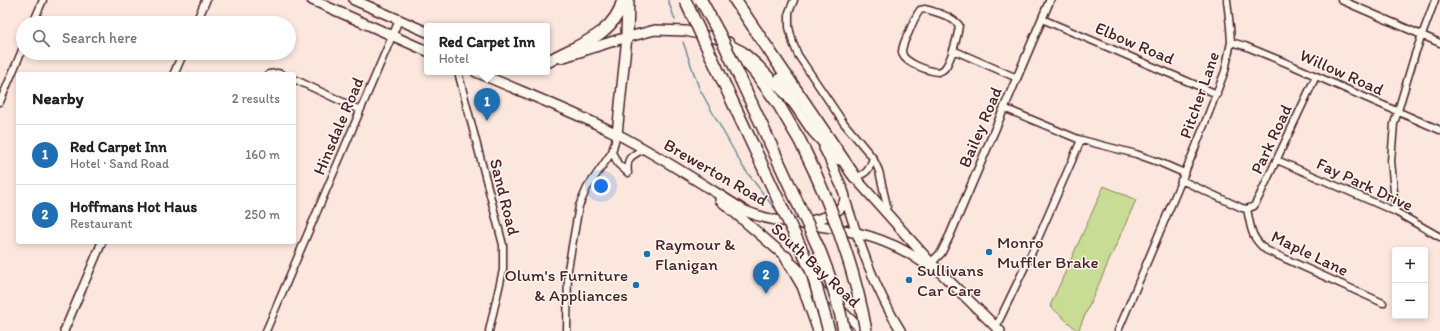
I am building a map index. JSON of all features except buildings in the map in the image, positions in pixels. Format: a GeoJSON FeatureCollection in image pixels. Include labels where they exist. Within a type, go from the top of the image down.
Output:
{"type":"FeatureCollection","features":[{"type":"Feature","properties":{"kind":"highway"},"geometry":{"type":"LineString","coordinates":[[550,61],[596,37],[615,18],[623,0]]}},
{"type":"Feature","properties":{"kind":"highway"},"geometry":{"type":"LineString","coordinates":[[627,37],[628,0]]}},
{"type":"Feature","properties":{"kind":"highway"},"geometry":{"type":"LineString","coordinates":[[686,0],[812,272],[829,331]]}},
{"type":"Feature","properties":{"kind":"highway"},"geometry":{"type":"LineString","coordinates":[[701,0],[721,37],[820,249],[830,276],[844,331]]}},
{"type":"Feature","properties":{"kind":"highway"},"geometry":{"type":"LineString","coordinates":[[735,0],[792,100]]}},
{"type":"Feature","properties":{"kind":"highway"},"geometry":{"type":"LineString","coordinates":[[741,10],[855,177]]}},
{"type":"Feature","properties":{"kind":"highway"},"geometry":{"type":"LineString","coordinates":[[728,43],[755,72],[777,102],[800,140],[819,178],[851,264],[861,301],[866,331]]}},
{"type":"Feature","properties":{"kind":"highway"},"geometry":{"type":"LineString","coordinates":[[786,257],[803,286],[818,331]]}},
{"type":"Feature","properties":{"kind":"main road"},"geometry":{"type":"LineString","coordinates":[[312,0],[424,50]]}},
{"type":"Feature","properties":{"kind":"main road"},"geometry":{"type":"LineString","coordinates":[[354,0],[424,31]]}},
{"type":"Feature","properties":{"kind":"main road","name":"Brewerton Road"},"geometry":{"type":"LineString","coordinates":[[550,61],[627,37],[655,30],[680,30],[706,35],[728,43],[742,51],[792,100],[813,132],[931,263],[998,329]]}},
{"type":"Feature","properties":{"kind":"main road"},"geometry":{"type":"LineString","coordinates":[[616,134],[627,37]]}},
{"type":"Feature","properties":{"kind":"main road","name":"Brewerton Road"},"geometry":{"type":"LineString","coordinates":[[483,75],[616,134],[690,176],[745,211],[769,220],[824,226],[856,232],[892,246],[921,261],[963,296]]}},
{"type":"Feature","properties":{"kind":"main road","name":"South Bay Road"},"geometry":{"type":"LineString","coordinates":[[813,132],[827,153],[839,181],[872,276],[894,327],[901,331]]}},
{"type":"Feature","properties":{"kind":"main road","name":"South Bay Road"},"geometry":{"type":"LineString","coordinates":[[690,176],[754,228],[863,331]]}},
{"type":"Feature","properties":{"kind":"main road"},"geometry":{"type":"LineString","coordinates":[[798,224],[826,217],[835,212],[843,204],[845,198]]}},
{"type":"Feature","properties":{"kind":"main road"},"geometry":{"type":"LineString","coordinates":[[921,261],[931,263]]}},
{"type":"Feature","properties":{"kind":"street"},"geometry":{"type":"LineString","coordinates":[[36,16],[43,0]]}},
{"type":"Feature","properties":{"kind":"street"},"geometry":{"type":"LineString","coordinates":[[199,16],[206,0]]}},
{"type":"Feature","properties":{"kind":"street"},"geometry":{"type":"LineString","coordinates":[[794,0],[790,12],[789,27],[798,55],[844,123],[873,158],[879,171],[884,192],[887,206],[885,212]]}},
{"type":"Feature","properties":{"kind":"street","name":"Bailey Road"},"geometry":{"type":"LineString","coordinates":[[931,263],[941,253],[950,235],[1050,0]]}},
{"type":"Feature","properties":{"kind":"street","name":"Pitcher Lane"},"geometry":{"type":"LineString","coordinates":[[1184,174],[1225,71],[1231,42],[1227,0]]}},
{"type":"Feature","properties":{"kind":"street"},"geometry":{"type":"LineString","coordinates":[[1341,0],[1440,43]]}},
{"type":"Feature","properties":{"kind":"street"},"geometry":{"type":"LineString","coordinates":[[1396,212],[1391,161],[1394,124],[1422,35],[1436,0]]}},
{"type":"Feature","properties":{"kind":"street"},"geometry":{"type":"LineString","coordinates":[[925,9],[956,21],[959,25],[959,31],[953,50],[945,68],[938,72],[918,66],[905,59],[902,54],[902,46],[916,15],[920,10],[925,9]]}},
{"type":"Feature","properties":{"kind":"street","name":"Elbow Road"},"geometry":{"type":"LineString","coordinates":[[1042,19],[1217,94]]}},
{"type":"Feature","properties":{"kind":"street","name":"Hinsdale Road"},"geometry":{"type":"LineString","coordinates":[[266,331],[399,20]]}},
{"type":"Feature","properties":{"kind":"street","name":"Willow Road"},"geometry":{"type":"LineString","coordinates":[[1231,42],[1316,76],[1440,130]]}},
{"type":"Feature","properties":{"kind":"street"},"geometry":{"type":"LineString","coordinates":[[953,50],[1017,78]]}},
{"type":"Feature","properties":{"kind":"street"},"geometry":{"type":"LineString","coordinates":[[0,102],[18,60]]}},
{"type":"Feature","properties":{"kind":"street"},"geometry":{"type":"LineString","coordinates":[[175,72],[180,60]]}},
{"type":"Feature","properties":{"kind":"street","name":"Sand Road"},"geometry":{"type":"LineString","coordinates":[[459,75],[503,245],[502,270],[489,331]]}},
{"type":"Feature","properties":{"kind":"street","name":"Park Road"},"geometry":{"type":"LineString","coordinates":[[1247,209],[1254,206],[1259,198],[1316,76]]}},
{"type":"Feature","properties":{"kind":"street"},"geometry":{"type":"LineString","coordinates":[[296,80],[360,110]]}},
{"type":"Feature","properties":{"kind":"street"},"geometry":{"type":"LineString","coordinates":[[1004,108],[1081,140],[1136,154],[1161,163],[1184,174],[1118,331]]}},
{"type":"Feature","properties":{"kind":"street"},"geometry":{"type":"LineString","coordinates":[[567,331],[568,269],[579,206],[587,188],[612,152],[616,134]]}},
{"type":"Feature","properties":{"kind":"street"},"geometry":{"type":"LineString","coordinates":[[998,329],[1081,140]]}},
{"type":"Feature","properties":{"kind":"street"},"geometry":{"type":"LineString","coordinates":[[612,152],[618,164],[628,173],[627,164],[629,158],[644,149]]}},
{"type":"Feature","properties":{"kind":"street"},"geometry":{"type":"LineString","coordinates":[[855,177],[865,174],[869,169],[873,158]]}},
{"type":"Feature","properties":{"kind":"street","name":"Fay Park Drive"},"geometry":{"type":"LineString","coordinates":[[1277,160],[1396,212],[1440,237]]}},
{"type":"Feature","properties":{"kind":"street"},"geometry":{"type":"LineString","coordinates":[[1181,180],[1247,209]]}},
{"type":"Feature","properties":{"kind":"street","name":"Maple Lane"},"geometry":{"type":"LineString","coordinates":[[1247,209],[1253,236],[1266,250],[1383,303]]}},
{"type":"Feature","properties":{"kind":"street"},"geometry":{"type":"LineString","coordinates":[[64,331],[101,244]]}},
{"type":"Feature","properties":{"kind":"green space"},"geometry":{"type":"Polygon","coordinates":[[[1104,186],[1136,200],[1078,331],[1050,306],[1104,186]]]}},
{"type":"Feature","properties":{"kind":"waterway"},"geometry":{"type":"LineString","coordinates":[[668,0],[675,20]]}},
{"type":"Feature","properties":{"kind":"waterway"},"geometry":{"type":"LineString","coordinates":[[683,42],[699,88],[743,167],[775,209]]}},
{"type":"Feature","properties":{"kind":"place","name":"Red Carpet Inn"},"geometry":{"type":"Point","coordinates":[487,121]}},
{"type":"Feature","properties":{"kind":"place","name":"Monro Muffler Brake"},"geometry":{"type":"Point","coordinates":[989,252]}},
{"type":"Feature","properties":{"kind":"place","name":"Raymour & Flanigan"},"geometry":{"type":"Point","coordinates":[647,254]}},
{"type":"Feature","properties":{"kind":"place","name":"Sullivans Car Care"},"geometry":{"type":"Point","coordinates":[909,280]}},
{"type":"Feature","properties":{"kind":"place","name":"Olum's Furniture & Appliances"},"geometry":{"type":"Point","coordinates":[636,285]}},
{"type":"Feature","properties":{"kind":"place","name":"Hoffmans Hot Haus"},"geometry":{"type":"Point","coordinates":[766,294]}}]}
